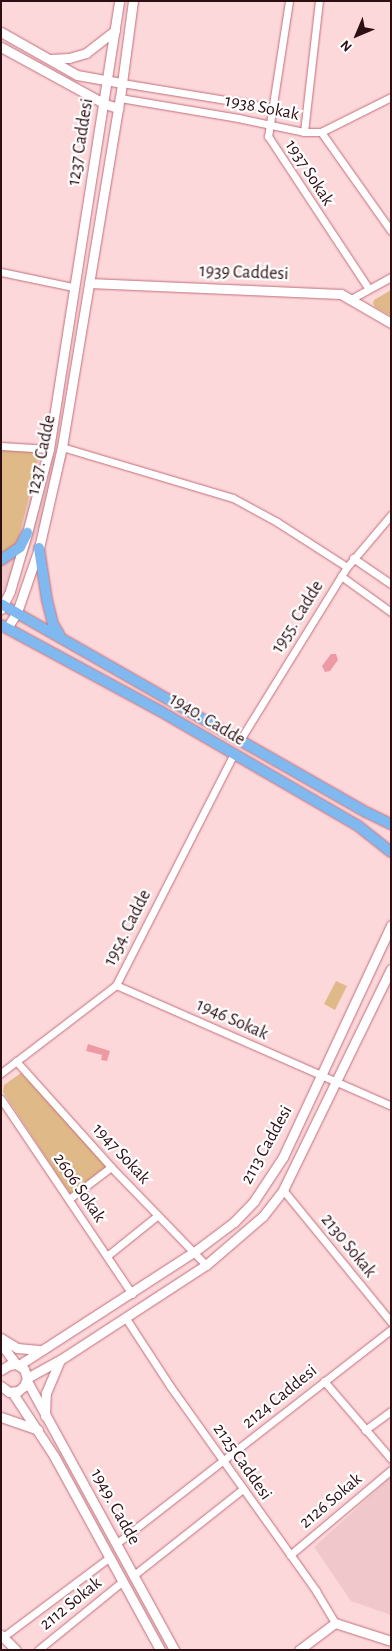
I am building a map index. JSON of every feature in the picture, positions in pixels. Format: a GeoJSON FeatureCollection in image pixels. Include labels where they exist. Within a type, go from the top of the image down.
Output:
{"type":"FeatureCollection","features":[{"type":"Feature","properties":{"kind":"main road"},"geometry":{"type":"LineString","coordinates":[[1,560],[20,547],[27,533]]}},
{"type":"Feature","properties":{"kind":"main road"},"geometry":{"type":"LineString","coordinates":[[39,548],[53,624],[61,637]]}},
{"type":"Feature","properties":{"kind":"main road","name":"1940. Cadde"},"geometry":{"type":"LineString","coordinates":[[2,606],[17,612],[368,813],[391,824]]}},
{"type":"Feature","properties":{"kind":"main road","name":"1940. Cadde"},"geometry":{"type":"LineString","coordinates":[[4,627],[160,711],[233,755],[357,825],[391,852]]}},
{"type":"Feature","properties":{"kind":"street","name":"1237 Caddesi"},"geometry":{"type":"LineString","coordinates":[[74,287],[105,104],[119,1]]}},
{"type":"Feature","properties":{"kind":"street","name":"1237 Caddesi"},"geometry":{"type":"LineString","coordinates":[[89,283],[120,98],[133,1]]}},
{"type":"Feature","properties":{"kind":"street","name":"1937 Sokak"},"geometry":{"type":"LineString","coordinates":[[289,1],[274,108],[268,136],[277,153],[369,289]]}},
{"type":"Feature","properties":{"kind":"street"},"geometry":{"type":"LineString","coordinates":[[304,132],[319,1]]}},
{"type":"Feature","properties":{"kind":"street"},"geometry":{"type":"LineString","coordinates":[[48,60],[69,58],[86,53],[116,30]]}},
{"type":"Feature","properties":{"kind":"street"},"geometry":{"type":"LineString","coordinates":[[1,32],[77,75],[107,82],[122,83]]}},
{"type":"Feature","properties":{"kind":"street"},"geometry":{"type":"LineString","coordinates":[[1,47],[105,104],[118,108]]}},
{"type":"Feature","properties":{"kind":"street","name":"1938 Sokak"},"geometry":{"type":"LineString","coordinates":[[122,83],[274,108]]}},
{"type":"Feature","properties":{"kind":"street","name":"1938 Sokak"},"geometry":{"type":"LineString","coordinates":[[120,98],[304,132],[321,132],[391,97]]}},
{"type":"Feature","properties":{"kind":"street"},"geometry":{"type":"LineString","coordinates":[[321,132],[391,231]]}},
{"type":"Feature","properties":{"kind":"street"},"geometry":{"type":"LineString","coordinates":[[1,272],[74,287]]}},
{"type":"Feature","properties":{"kind":"street"},"geometry":{"type":"LineString","coordinates":[[351,298],[391,277]]}},
{"type":"Feature","properties":{"kind":"street","name":"1237. Cadde"},"geometry":{"type":"LineString","coordinates":[[4,627],[17,612],[39,548],[62,447],[89,283]]}},
{"type":"Feature","properties":{"kind":"street","name":"1939 Caddesi"},"geometry":{"type":"LineString","coordinates":[[89,283],[338,294],[351,298]]}},
{"type":"Feature","properties":{"kind":"street","name":"1237. Cadde"},"geometry":{"type":"LineString","coordinates":[[2,606],[27,533],[49,449],[74,287]]}},
{"type":"Feature","properties":{"kind":"street"},"geometry":{"type":"LineString","coordinates":[[351,298],[391,323]]}},
{"type":"Feature","properties":{"kind":"street"},"geometry":{"type":"LineString","coordinates":[[1,446],[49,449]]}},
{"type":"Feature","properties":{"kind":"street"},"geometry":{"type":"LineString","coordinates":[[62,447],[233,498],[278,522],[347,567]]}},
{"type":"Feature","properties":{"kind":"street","name":"1955. Cadde"},"geometry":{"type":"LineString","coordinates":[[240,740],[353,558],[391,515]]}},
{"type":"Feature","properties":{"kind":"street"},"geometry":{"type":"LineString","coordinates":[[353,558],[391,584]]}},
{"type":"Feature","properties":{"kind":"street"},"geometry":{"type":"LineString","coordinates":[[341,576],[391,612]]}},
{"type":"Feature","properties":{"kind":"street","name":"1954. Cadde"},"geometry":{"type":"LineString","coordinates":[[1,1073],[116,985],[233,755]]}},
{"type":"Feature","properties":{"kind":"street","name":"2113 Caddesi"},"geometry":{"type":"LineString","coordinates":[[1,1370],[9,1364],[17,1365],[132,1294],[194,1252],[234,1222],[267,1185],[283,1157],[391,925]]}},
{"type":"Feature","properties":{"kind":"street","name":"2113 Caddesi"},"geometry":{"type":"LineString","coordinates":[[8,1394],[20,1390],[27,1379],[60,1360],[206,1265],[263,1216],[283,1190],[391,969]]}},
{"type":"Feature","properties":{"kind":"street","name":"1946 Sokak"},"geometry":{"type":"LineString","coordinates":[[116,985],[391,1106]]}},
{"type":"Feature","properties":{"kind":"street","name":"1947 Sokak"},"geometry":{"type":"LineString","coordinates":[[16,1061],[112,1167],[206,1265]]}},
{"type":"Feature","properties":{"kind":"street","name":"2606 Sokak"},"geometry":{"type":"LineString","coordinates":[[1,1099],[132,1294]]}},
{"type":"Feature","properties":{"kind":"street"},"geometry":{"type":"LineString","coordinates":[[69,1199],[112,1167]]}},
{"type":"Feature","properties":{"kind":"street","name":"2130 Sokak"},"geometry":{"type":"LineString","coordinates":[[283,1190],[391,1322]]}},
{"type":"Feature","properties":{"kind":"street"},"geometry":{"type":"LineString","coordinates":[[107,1256],[158,1215]]}},
{"type":"Feature","properties":{"kind":"street","name":"2125 Caddesi"},"geometry":{"type":"LineString","coordinates":[[124,1318],[290,1555],[335,1623]]}},
{"type":"Feature","properties":{"kind":"street","name":"2124 Caddesi"},"geometry":{"type":"LineString","coordinates":[[117,1543],[224,1462],[324,1381],[391,1330]]}},
{"type":"Feature","properties":{"kind":"street"},"geometry":{"type":"LineString","coordinates":[[1,1338],[17,1348],[40,1350]]}},
{"type":"Feature","properties":{"kind":"street","name":"1949. Cadde"},"geometry":{"type":"LineString","coordinates":[[1,1344],[17,1365],[25,1372],[45,1416],[117,1543],[174,1650]]}},
{"type":"Feature","properties":{"kind":"street"},"geometry":{"type":"LineString","coordinates":[[45,1416],[46,1393],[60,1360]]}},
{"type":"Feature","properties":{"kind":"street"},"geometry":{"type":"LineString","coordinates":[[324,1381],[391,1459]]}},
{"type":"Feature","properties":{"kind":"street","name":"1949. Cadde"},"geometry":{"type":"LineString","coordinates":[[1,1386],[38,1430],[160,1650]]}},
{"type":"Feature","properties":{"kind":"street"},"geometry":{"type":"LineString","coordinates":[[365,1430],[391,1411]]}},
{"type":"Feature","properties":{"kind":"street"},"geometry":{"type":"LineString","coordinates":[[1,1417],[38,1430]]}},
{"type":"Feature","properties":{"kind":"street","name":"2126 Sokak"},"geometry":{"type":"LineString","coordinates":[[290,1555],[391,1470]]}},
{"type":"Feature","properties":{"kind":"street"},"geometry":{"type":"LineString","coordinates":[[134,1575],[243,1489]]}},
{"type":"Feature","properties":{"kind":"street"},"geometry":{"type":"LineString","coordinates":[[16,1650],[2,1636],[90,1570],[110,1558]]}},
{"type":"Feature","properties":{"kind":"street","name":"2112 Sokak"},"geometry":{"type":"LineString","coordinates":[[38,1650],[123,1581]]}},
{"type":"Feature","properties":{"kind":"street"},"geometry":{"type":"LineString","coordinates":[[299,1650],[335,1623],[391,1641]]}},
{"type":"Feature","properties":{"kind":"shaded area"},"geometry":{"type":"Polygon","coordinates":[[[391,290],[391,316],[375,307],[373,303],[374,300],[391,290]]]}},
{"type":"Feature","properties":{"kind":"shaded area"},"geometry":{"type":"Polygon","coordinates":[[[1,450],[40,452],[19,537],[13,548],[1,554],[1,450]]]}},
{"type":"Feature","properties":{"kind":"shaded area"},"geometry":{"type":"Polygon","coordinates":[[[1,454],[67,457],[1,621],[1,454]]]}},
{"type":"Feature","properties":{"kind":"shaded area"},"geometry":{"type":"Polygon","coordinates":[[[331,654],[336,654],[338,660],[330,671],[325,672],[322,666],[331,654]]]}},
{"type":"Feature","properties":{"kind":"shaded area"},"geometry":{"type":"Polygon","coordinates":[[[336,981],[347,986],[335,1010],[324,1004],[336,981]]]}},
{"type":"Feature","properties":{"kind":"shaded area"},"geometry":{"type":"Polygon","coordinates":[[[88,1044],[110,1051],[107,1061],[101,1060],[102,1055],[86,1051],[88,1044]]]}},
{"type":"Feature","properties":{"kind":"shaded area"},"geometry":{"type":"Polygon","coordinates":[[[21,1073],[107,1166],[70,1194],[3,1092],[4,1085],[21,1073]]]}},
{"type":"Feature","properties":{"kind":"shaded area"},"geometry":{"type":"Polygon","coordinates":[[[391,1477],[391,1615],[351,1601],[314,1547],[391,1477]]]}}]}
